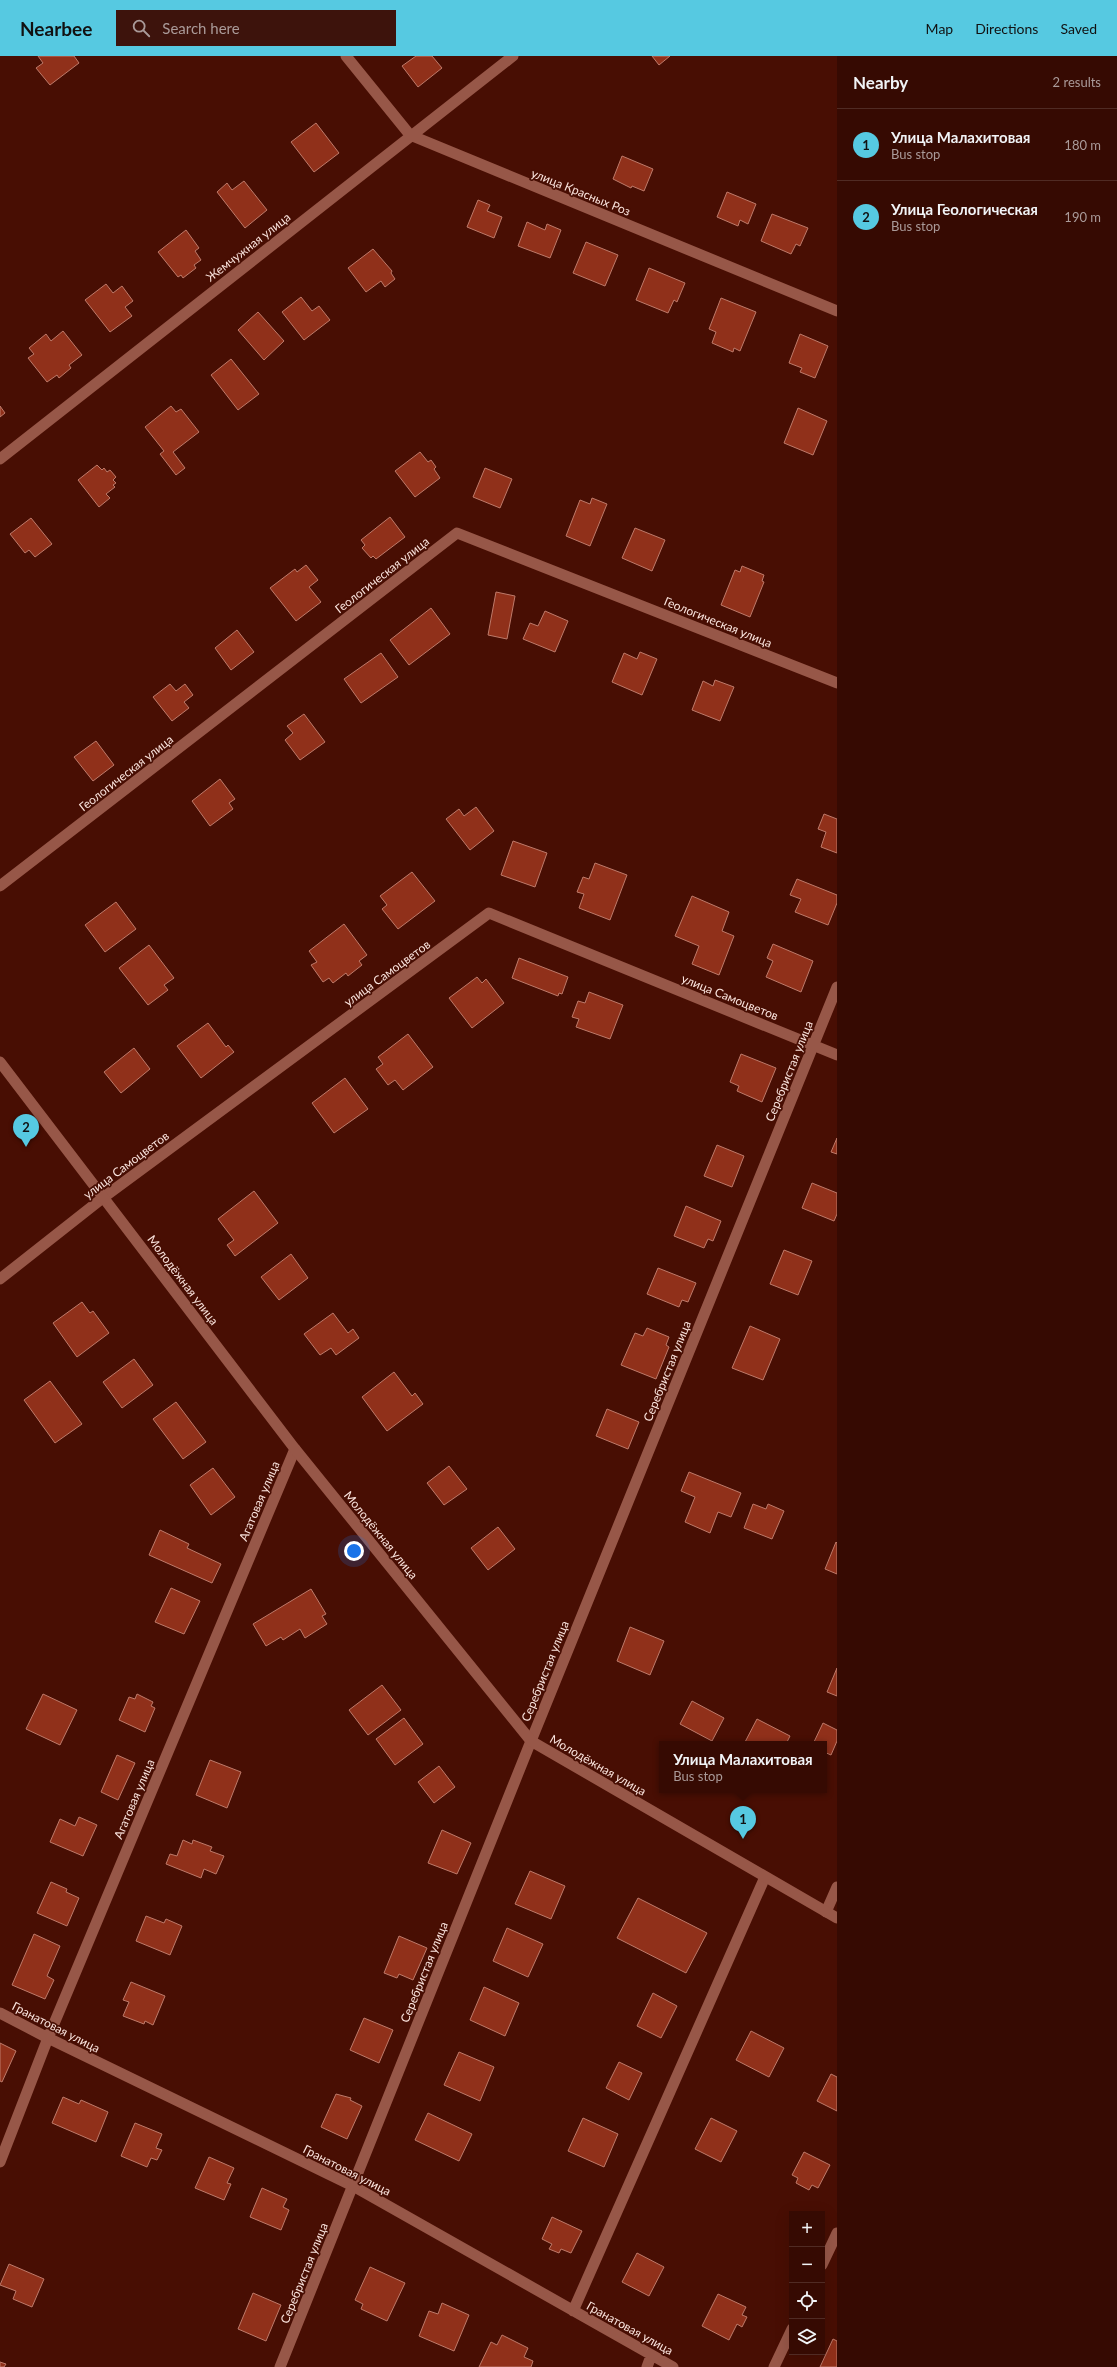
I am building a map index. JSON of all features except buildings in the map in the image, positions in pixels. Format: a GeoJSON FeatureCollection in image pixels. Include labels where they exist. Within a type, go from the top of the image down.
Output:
{"type":"FeatureCollection","features":[{"type":"Feature","properties":{"kind":"street","name":"улица Красных Роз"},"geometry":{"type":"LineString","coordinates":[[346,56],[410,135],[837,311]]}},
{"type":"Feature","properties":{"kind":"street","name":"Жемчужная улица"},"geometry":{"type":"LineString","coordinates":[[0,459],[410,135],[513,56]]}},
{"type":"Feature","properties":{"kind":"street","name":"Геологическая улица"},"geometry":{"type":"LineString","coordinates":[[0,886],[457,533],[837,683]]}},
{"type":"Feature","properties":{"kind":"street","name":"улица Самоцветов"},"geometry":{"type":"LineString","coordinates":[[0,1279],[104,1197],[489,913],[837,1055]]}},
{"type":"Feature","properties":{"kind":"street","name":"Серебристая улица"},"geometry":{"type":"LineString","coordinates":[[280,2367],[531,1741],[837,987]]}},
{"type":"Feature","properties":{"kind":"street","name":"Молодёжная улица"},"geometry":{"type":"LineString","coordinates":[[0,1062],[295,1449],[531,1741],[837,1918]]}},
{"type":"Feature","properties":{"kind":"street","name":"Агатовая улица"},"geometry":{"type":"LineString","coordinates":[[0,2162],[48,2038],[295,1449]]}},
{"type":"Feature","properties":{"kind":"street"},"geometry":{"type":"LineString","coordinates":[[573,2311],[765,1877]]}},
{"type":"Feature","properties":{"kind":"street"},"geometry":{"type":"LineString","coordinates":[[826,1912],[837,1887]]}},
{"type":"Feature","properties":{"kind":"street","name":"Гранатовая улица"},"geometry":{"type":"LineString","coordinates":[[0,2013],[48,2038],[353,2186],[672,2367]]}},
{"type":"Feature","properties":{"kind":"street"},"geometry":{"type":"LineString","coordinates":[[825,2259],[837,2233]]}},
{"type":"Feature","properties":{"kind":"street"},"geometry":{"type":"LineString","coordinates":[[774,2367],[789,2335]]}},
{"type":"Feature","properties":{"kind":"street"},"geometry":{"type":"LineString","coordinates":[[647,2367],[651,2356]]}},
{"type":"Feature","properties":{"kind":"place","name":"Улица Геологическая"},"geometry":{"type":"Point","coordinates":[26,1147]}},
{"type":"Feature","properties":{"kind":"place","name":"Улица Малахитовая"},"geometry":{"type":"Point","coordinates":[743,1839]}}]}
